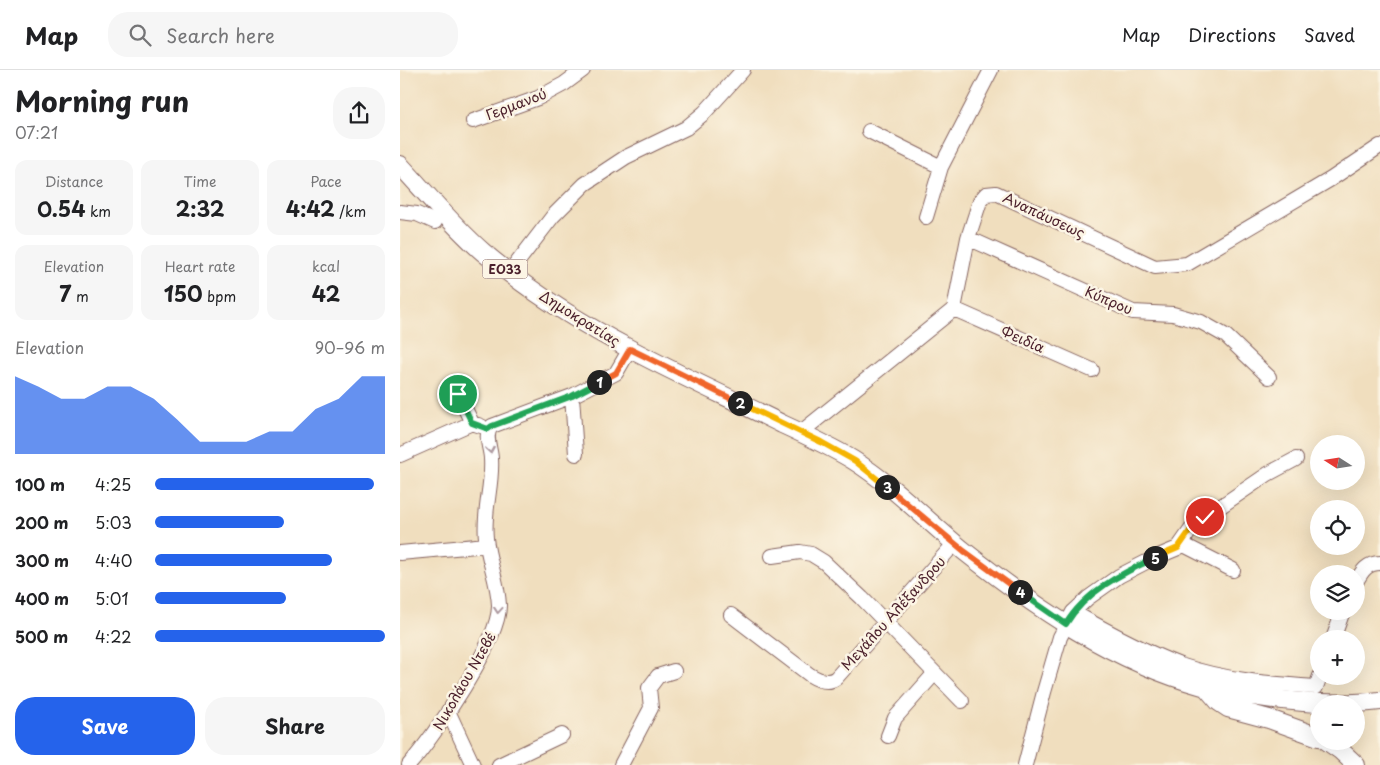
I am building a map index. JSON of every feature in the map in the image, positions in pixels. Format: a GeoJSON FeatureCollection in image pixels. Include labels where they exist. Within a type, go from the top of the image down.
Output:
{"type":"FeatureCollection","features":[{"type":"Feature","properties":{"kind":"main road","name":"Δημοκρατίας"},"geometry":{"type":"LineString","coordinates":[[400,165],[469,239],[510,272],[555,305],[630,349]]}},
{"type":"Feature","properties":{"kind":"main road","name":"ΕΟ33"},"geometry":{"type":"LineString","coordinates":[[630,349],[855,461],[955,543],[1018,591],[1070,618],[1126,657],[1172,676],[1206,687],[1280,700],[1344,704],[1380,701]]}},
{"type":"Feature","properties":{"kind":"main road"},"geometry":{"type":"LineString","coordinates":[[1206,687],[1218,702],[1228,708],[1269,718],[1310,734]]}},
{"type":"Feature","properties":{"kind":"main road"},"geometry":{"type":"LineString","coordinates":[[1340,750],[1356,765]]}},
{"type":"Feature","properties":{"kind":"street","name":"Γερμανού"},"geometry":{"type":"LineString","coordinates":[[473,121],[538,98],[564,84],[583,70]]}},
{"type":"Feature","properties":{"kind":"street"},"geometry":{"type":"LineString","coordinates":[[510,272],[553,216],[584,184],[626,157],[686,128],[704,113],[742,70]]}},
{"type":"Feature","properties":{"kind":"street"},"geometry":{"type":"LineString","coordinates":[[926,217],[941,167],[991,70]]}},
{"type":"Feature","properties":{"kind":"street"},"geometry":{"type":"LineString","coordinates":[[869,131],[941,167]]}},
{"type":"Feature","properties":{"kind":"street","name":"Αναπάυσεως"},"geometry":{"type":"LineString","coordinates":[[954,309],[968,238],[980,201],[986,194],[996,193],[1155,268],[1187,264],[1331,179],[1380,146]]}},
{"type":"Feature","properties":{"kind":"street"},"geometry":{"type":"LineString","coordinates":[[400,212],[418,214],[435,222]]}},
{"type":"Feature","properties":{"kind":"street","name":"Κύπρου"},"geometry":{"type":"LineString","coordinates":[[968,238],[1133,312],[1173,314],[1201,322],[1226,336],[1269,377]]}},
{"type":"Feature","properties":{"kind":"street"},"geometry":{"type":"LineString","coordinates":[[800,432],[954,309]]}},
{"type":"Feature","properties":{"kind":"street","name":"Φειδία"},"geometry":{"type":"LineString","coordinates":[[954,309],[1092,370]]}},
{"type":"Feature","properties":{"kind":"street"},"geometry":{"type":"LineString","coordinates":[[458,394],[472,423],[488,429],[572,396],[616,373],[630,349]]}},
{"type":"Feature","properties":{"kind":"street"},"geometry":{"type":"LineString","coordinates":[[572,396],[576,454]]}},
{"type":"Feature","properties":{"kind":"street"},"geometry":{"type":"LineString","coordinates":[[400,455],[472,423]]}},
{"type":"Feature","properties":{"kind":"street","name":"Νικολάου Ντεβέ"},"geometry":{"type":"LineString","coordinates":[[409,765],[424,747],[448,711],[482,653],[498,618],[498,594],[486,545],[486,503],[491,465],[488,429]]}},
{"type":"Feature","properties":{"kind":"street"},"geometry":{"type":"LineString","coordinates":[[1025,765],[1060,638],[1070,618],[1088,598],[1119,576],[1178,548],[1192,528],[1205,517],[1268,474],[1296,459]]}},
{"type":"Feature","properties":{"kind":"street","name":"Μεγάλου Αλέξανδρου"},"geometry":{"type":"LineString","coordinates":[[731,615],[810,675],[825,681],[831,681],[836,678],[955,543]]}},
{"type":"Feature","properties":{"kind":"street"},"geometry":{"type":"LineString","coordinates":[[1182,544],[1232,570]]}},
{"type":"Feature","properties":{"kind":"street"},"geometry":{"type":"LineString","coordinates":[[400,553],[486,545]]}},
{"type":"Feature","properties":{"kind":"street"},"geometry":{"type":"LineString","coordinates":[[772,556],[800,552],[811,554],[824,562],[962,701]]}},
{"type":"Feature","properties":{"kind":"street"},"geometry":{"type":"LineString","coordinates":[[1365,568],[1373,563],[1380,563]]}},
{"type":"Feature","properties":{"kind":"street"},"geometry":{"type":"LineString","coordinates":[[1070,618],[1181,665],[1219,675],[1265,683],[1310,682]]}},
{"type":"Feature","properties":{"kind":"street"},"geometry":{"type":"LineString","coordinates":[[621,765],[651,708],[649,688],[658,676],[674,671]]}},
{"type":"Feature","properties":{"kind":"street"},"geometry":{"type":"LineString","coordinates":[[888,736],[896,718],[934,674]]}},
{"type":"Feature","properties":{"kind":"street"},"geometry":{"type":"LineString","coordinates":[[448,711],[473,765]]}},
{"type":"Feature","properties":{"kind":"street"},"geometry":{"type":"LineString","coordinates":[[499,765],[562,735]]}},
{"type":"Feature","properties":{"kind":"route"},"geometry":{"type":"LineString","coordinates":[[458,394],[472,423],[488,429],[572,396],[616,373],[630,349],[821,442],[855,461],[964,551],[1066,624],[1073,612],[1081,604],[1108,583],[1133,568],[1178,548],[1186,534],[1205,517]]}}]}
